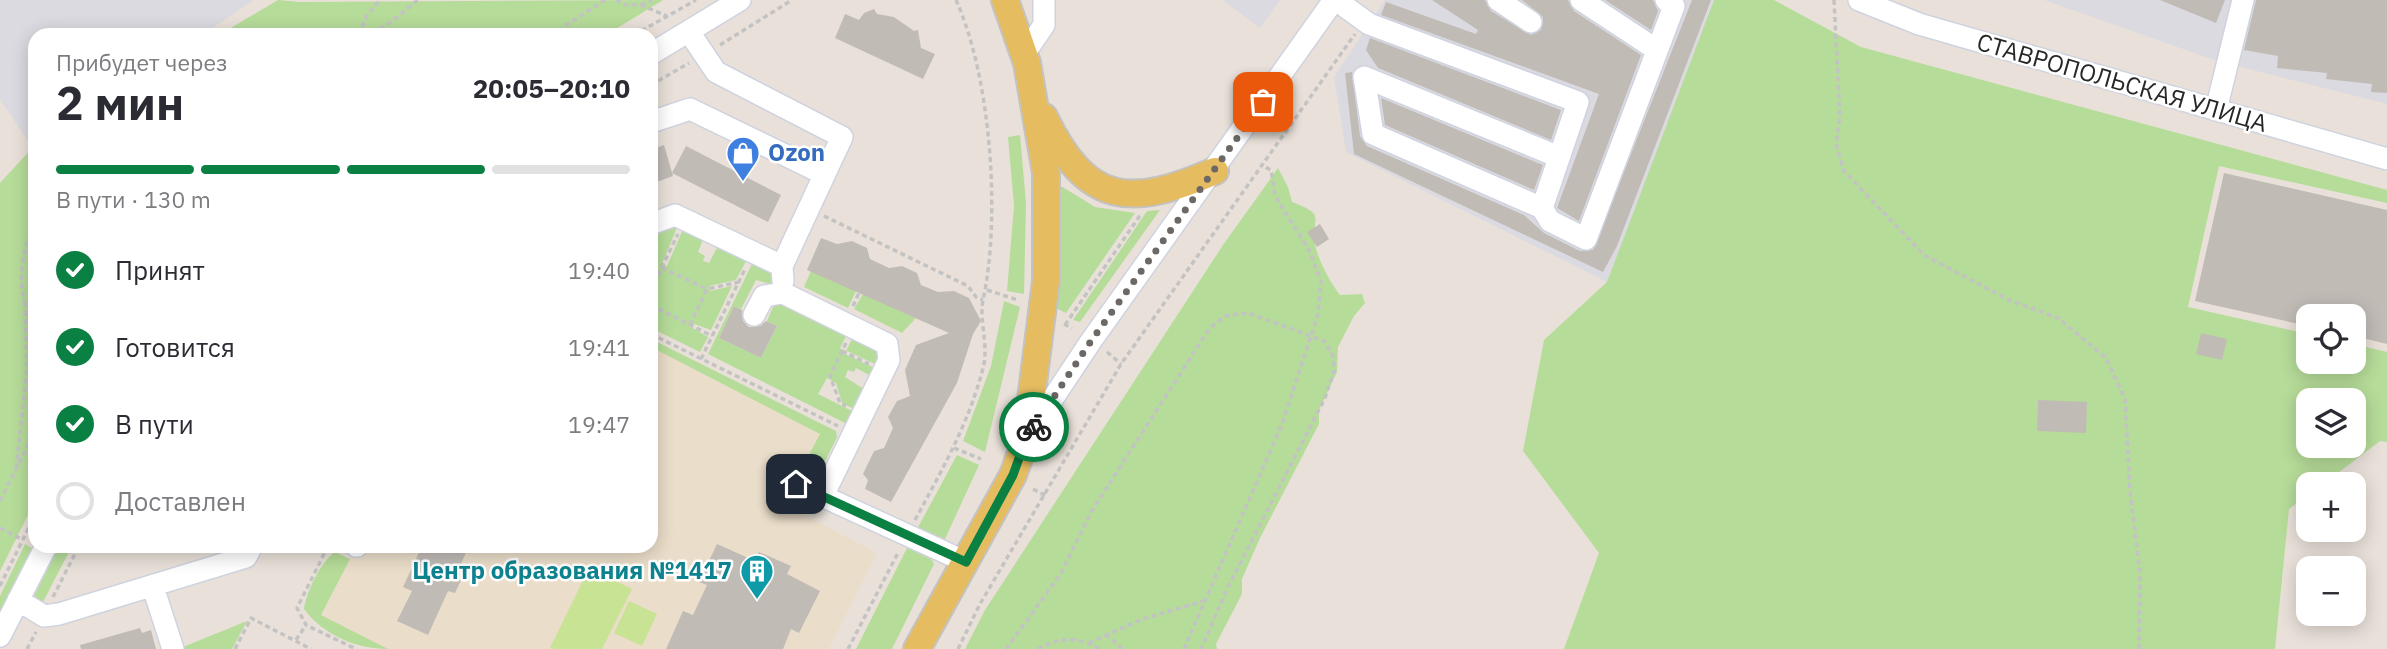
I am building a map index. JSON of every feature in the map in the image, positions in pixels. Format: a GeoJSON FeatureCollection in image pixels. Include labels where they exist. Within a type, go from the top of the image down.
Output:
{"type":"FeatureCollection","features":[{"type":"Feature","properties":{"kind":"main road"},"geometry":{"type":"LineString","coordinates":[[917,649],[1013,475],[1026,439],[1046,281],[1046,173],[1024,54],[1004,0]]}},
{"type":"Feature","properties":{"kind":"main road"},"geometry":{"type":"LineString","coordinates":[[1034,97],[1070,164],[1094,183],[1118,194],[1154,193],[1215,171]]}},
{"type":"Feature","properties":{"kind":"street"},"geometry":{"type":"LineString","coordinates":[[658,48],[681,30],[740,0]]}},
{"type":"Feature","properties":{"kind":"street"},"geometry":{"type":"LineString","coordinates":[[1024,54],[1044,25],[1044,0]]}},
{"type":"Feature","properties":{"kind":"street"},"geometry":{"type":"LineString","coordinates":[[1026,439],[1091,341],[1335,0],[1365,20],[1578,102],[1542,208]]}},
{"type":"Feature","properties":{"kind":"street"},"geometry":{"type":"LineString","coordinates":[[1498,0],[1531,22]]}},
{"type":"Feature","properties":{"kind":"street"},"geometry":{"type":"LineString","coordinates":[[1581,0],[1657,50]]}},
{"type":"Feature","properties":{"kind":"street"},"geometry":{"type":"LineString","coordinates":[[1559,157],[1364,76],[1373,134],[1542,208],[1550,220],[1586,239],[1674,6],[1666,0]]}},
{"type":"Feature","properties":{"kind":"street","name":"СТАВРОПОЛЬСКАЯ УЛИЦА"},"geometry":{"type":"LineString","coordinates":[[1859,0],[1919,24],[2387,159]]}},
{"type":"Feature","properties":{"kind":"street"},"geometry":{"type":"LineString","coordinates":[[2216,110],[2243,0]]}},
{"type":"Feature","properties":{"kind":"street"},"geometry":{"type":"LineString","coordinates":[[681,30],[716,72],[842,137],[782,267],[783,293]]}},
{"type":"Feature","properties":{"kind":"street"},"geometry":{"type":"LineString","coordinates":[[658,120],[690,109],[824,174]]}},
{"type":"Feature","properties":{"kind":"street"},"geometry":{"type":"LineString","coordinates":[[658,221],[675,215],[782,267]]}},
{"type":"Feature","properties":{"kind":"street"},"geometry":{"type":"LineString","coordinates":[[754,315],[764,296],[783,293],[852,319],[887,344],[889,360],[823,496]]}},
{"type":"Feature","properties":{"kind":"street"},"geometry":{"type":"LineString","coordinates":[[796,484],[906,537],[966,562]]}},
{"type":"Feature","properties":{"kind":"street"},"geometry":{"type":"LineString","coordinates":[[0,636],[43,553]]}},
{"type":"Feature","properties":{"kind":"street"},"geometry":{"type":"LineString","coordinates":[[18,600],[44,615],[153,586],[246,557],[248,553]]}},
{"type":"Feature","properties":{"kind":"street"},"geometry":{"type":"LineString","coordinates":[[153,586],[173,649]]}},
{"type":"Feature","properties":{"kind":"path"},"geometry":{"type":"LineString","coordinates":[[363,28],[367,15],[380,0]]}},
{"type":"Feature","properties":{"kind":"path"},"geometry":{"type":"LineString","coordinates":[[379,28],[387,25],[418,0]]}},
{"type":"Feature","properties":{"kind":"path"},"geometry":{"type":"LineString","coordinates":[[562,28],[605,0]]}},
{"type":"Feature","properties":{"kind":"path"},"geometry":{"type":"LineString","coordinates":[[616,0],[626,5],[641,5],[667,16],[681,30]]}},
{"type":"Feature","properties":{"kind":"path"},"geometry":{"type":"LineString","coordinates":[[641,5],[652,0]]}},
{"type":"Feature","properties":{"kind":"path"},"geometry":{"type":"LineString","coordinates":[[646,28],[696,0]]}},
{"type":"Feature","properties":{"kind":"path"},"geometry":{"type":"LineString","coordinates":[[658,81],[792,0]]}},
{"type":"Feature","properties":{"kind":"path"},"geometry":{"type":"LineString","coordinates":[[848,649],[954,448],[985,362],[983,300],[988,290],[992,169],[980,85],[956,0]]}},
{"type":"Feature","properties":{"kind":"path"},"geometry":{"type":"LineString","coordinates":[[1833,0],[1840,117],[1836,145],[1844,172],[1924,255],[2009,300],[2058,318],[2106,358],[2124,399],[2130,491],[2140,573],[2139,649]]}},
{"type":"Feature","properties":{"kind":"path"},"geometry":{"type":"LineString","coordinates":[[958,649],[980,604],[1046,496],[1121,364],[1365,20]]}},
{"type":"Feature","properties":{"kind":"path"},"geometry":{"type":"LineString","coordinates":[[1184,649],[1282,424],[1318,314],[1321,281],[1309,250],[1275,196],[1271,170],[1263,166]]}},
{"type":"Feature","properties":{"kind":"path"},"geometry":{"type":"LineString","coordinates":[[1065,324],[1144,209]]}},
{"type":"Feature","properties":{"kind":"path"},"geometry":{"type":"LineString","coordinates":[[658,275],[684,220]]}},
{"type":"Feature","properties":{"kind":"path"},"geometry":{"type":"LineString","coordinates":[[16,468],[27,369],[21,272],[28,240]]}},
{"type":"Feature","properties":{"kind":"path"},"geometry":{"type":"LineString","coordinates":[[701,359],[752,254]]}},
{"type":"Feature","properties":{"kind":"path"},"geometry":{"type":"LineString","coordinates":[[662,268],[707,289],[739,282]]}},
{"type":"Feature","properties":{"kind":"path"},"geometry":{"type":"LineString","coordinates":[[690,325],[707,289]]}},
{"type":"Feature","properties":{"kind":"path"},"geometry":{"type":"LineString","coordinates":[[988,290],[1018,300]]}},
{"type":"Feature","properties":{"kind":"path"},"geometry":{"type":"LineString","coordinates":[[859,293],[830,376],[840,403],[863,415]]}},
{"type":"Feature","properties":{"kind":"path"},"geometry":{"type":"LineString","coordinates":[[25,303],[28,311]]}},
{"type":"Feature","properties":{"kind":"path"},"geometry":{"type":"LineString","coordinates":[[658,309],[712,336]]}},
{"type":"Feature","properties":{"kind":"path"},"geometry":{"type":"LineString","coordinates":[[1006,649],[1059,575],[1091,512],[1209,329],[1225,316],[1248,313],[1324,341],[1333,356],[1334,371],[1325,398],[1228,587],[1201,649]]}},
{"type":"Feature","properties":{"kind":"path"},"geometry":{"type":"LineString","coordinates":[[658,338],[844,429]]}},
{"type":"Feature","properties":{"kind":"path"},"geometry":{"type":"LineString","coordinates":[[1105,350],[1121,364]]}},
{"type":"Feature","properties":{"kind":"path"},"geometry":{"type":"LineString","coordinates":[[0,500],[28,445]]}},
{"type":"Feature","properties":{"kind":"path"},"geometry":{"type":"LineString","coordinates":[[954,448],[981,459]]}},
{"type":"Feature","properties":{"kind":"path"},"geometry":{"type":"LineString","coordinates":[[1033,489],[1046,496]]}},
{"type":"Feature","properties":{"kind":"path"},"geometry":{"type":"LineString","coordinates":[[0,528],[28,542]]}},
{"type":"Feature","properties":{"kind":"path"},"geometry":{"type":"LineString","coordinates":[[0,586],[28,530]]}},
{"type":"Feature","properties":{"kind":"path"},"geometry":{"type":"LineString","coordinates":[[324,553],[297,608],[306,625],[356,649]]}},
{"type":"Feature","properties":{"kind":"path"},"geometry":{"type":"LineString","coordinates":[[1089,643],[1142,619],[1207,600]]}},
{"type":"Feature","properties":{"kind":"path"},"geometry":{"type":"LineString","coordinates":[[235,649],[251,618],[311,649]]}},
{"type":"Feature","properties":{"kind":"path"},"geometry":{"type":"LineString","coordinates":[[296,640],[306,625]]}},
{"type":"Feature","properties":{"kind":"path"},"geometry":{"type":"LineString","coordinates":[[1106,634],[1122,649]]}},
{"type":"Feature","properties":{"kind":"path"},"geometry":{"type":"LineString","coordinates":[[1038,649],[1052,641],[1070,638],[1100,649]]}},
{"type":"Feature","properties":{"kind":"shaded area"},"geometry":{"type":"Polygon","coordinates":[[[0,0],[254,0],[212,28],[28,28],[28,141],[0,99],[0,0]]]}},
{"type":"Feature","properties":{"kind":"shaded area"},"geometry":{"type":"Polygon","coordinates":[[[1222,0],[1280,0],[1260,28],[1222,0]]]}},
{"type":"Feature","properties":{"kind":"shaded area"},"geometry":{"type":"Polygon","coordinates":[[[1385,0],[1714,0],[1607,282],[1346,152],[1334,77],[1385,0]]]}},
{"type":"Feature","properties":{"kind":"shaded area"},"geometry":{"type":"Polygon","coordinates":[[[2044,0],[2387,0],[2387,104],[2217,61],[2044,0]]]}},
{"type":"Feature","properties":{"kind":"shaded area"},"geometry":{"type":"Polygon","coordinates":[[[658,351],[820,434],[783,504],[877,553],[829,649],[388,649],[321,615],[353,553],[658,553],[658,351]]]}},
{"type":"Feature","properties":{"kind":"green space"},"geometry":{"type":"Polygon","coordinates":[[[278,0],[663,0],[617,28],[231,28],[278,0]]]}},
{"type":"Feature","properties":{"kind":"green space"},"geometry":{"type":"Polygon","coordinates":[[[1714,0],[1774,0],[1861,47],[2387,190],[2387,203],[2219,166],[2188,307],[2296,331],[2296,374],[2366,374],[2366,347],[2387,352],[2387,442],[2380,441],[2366,452],[2366,388],[2296,388],[2296,458],[2358,458],[2339,472],[2296,472],[2296,504],[2289,509],[2275,649],[1564,649],[1599,553],[1523,451],[1544,340],[1607,282],[1714,0]]]}},
{"type":"Feature","properties":{"kind":"green space"},"geometry":{"type":"Polygon","coordinates":[[[1020,135],[1026,203],[1024,294],[1007,291],[1014,206],[1008,137],[1020,135]]]}},
{"type":"Feature","properties":{"kind":"green space"},"geometry":{"type":"Polygon","coordinates":[[[28,153],[28,515],[0,571],[0,183],[28,153]]]}},
{"type":"Feature","properties":{"kind":"green space"},"geometry":{"type":"Polygon","coordinates":[[[1278,168],[1292,202],[1310,211],[1316,218],[1314,235],[1317,250],[1332,284],[1340,295],[1362,294],[1365,303],[1354,316],[1338,347],[1337,372],[1319,410],[1319,424],[1260,538],[1242,579],[1242,594],[1216,644],[1217,649],[965,649],[985,610],[1223,245],[1278,168]]]}},
{"type":"Feature","properties":{"kind":"green space"},"geometry":{"type":"Polygon","coordinates":[[[1056,183],[1095,207],[1135,213],[1066,313],[1056,308],[1056,183]]]}},
{"type":"Feature","properties":{"kind":"green space"},"geometry":{"type":"Polygon","coordinates":[[[1160,210],[1080,322],[1073,320],[1147,211],[1160,210]]]}},
{"type":"Feature","properties":{"kind":"green space"},"geometry":{"type":"Polygon","coordinates":[[[678,225],[662,264],[667,266],[684,227],[704,237],[698,252],[705,256],[703,261],[709,263],[719,244],[747,259],[736,280],[709,286],[710,291],[732,286],[711,330],[694,324],[693,328],[708,337],[700,352],[658,331],[658,229],[678,225]]]}},
{"type":"Feature","properties":{"kind":"green space"},"geometry":{"type":"Polygon","coordinates":[[[752,264],[775,275],[773,285],[756,280],[741,309],[734,306],[719,338],[761,358],[777,326],[767,321],[776,300],[848,332],[840,348],[846,351],[854,335],[879,347],[881,356],[877,365],[847,351],[845,354],[875,368],[873,377],[856,368],[854,372],[848,370],[845,377],[867,391],[858,411],[842,403],[836,383],[827,378],[818,394],[856,413],[849,425],[708,354],[752,264]]]}},
{"type":"Feature","properties":{"kind":"green space"},"geometry":{"type":"Polygon","coordinates":[[[811,271],[856,291],[848,308],[804,287],[811,271]]]}},
{"type":"Feature","properties":{"kind":"green space"},"geometry":{"type":"Polygon","coordinates":[[[863,294],[916,318],[902,333],[854,309],[863,294]]]}},
{"type":"Feature","properties":{"kind":"green space"},"geometry":{"type":"Polygon","coordinates":[[[1004,301],[1020,307],[985,452],[963,441],[991,366],[1004,301]]]}},
{"type":"Feature","properties":{"kind":"green space"},"geometry":{"type":"Polygon","coordinates":[[[658,342],[836,431],[837,437],[816,480],[808,484],[796,479],[820,434],[658,351],[658,342]]]}},
{"type":"Feature","properties":{"kind":"green space"},"geometry":{"type":"Polygon","coordinates":[[[957,455],[979,465],[945,539],[940,542],[916,531],[957,455]]]}},
{"type":"Feature","properties":{"kind":"green space"},"geometry":{"type":"Polygon","coordinates":[[[25,544],[28,546],[28,553],[34,553],[0,621],[0,596],[25,544]]]}},
{"type":"Feature","properties":{"kind":"green space"},"geometry":{"type":"Polygon","coordinates":[[[908,546],[930,556],[934,564],[892,649],[856,649],[908,546]]]}},
{"type":"Feature","properties":{"kind":"green space"},"geometry":{"type":"Polygon","coordinates":[[[56,553],[68,553],[43,602],[34,596],[56,553]]]}},
{"type":"Feature","properties":{"kind":"green space"},"geometry":{"type":"Polygon","coordinates":[[[337,553],[350,559],[321,615],[388,649],[364,646],[342,639],[321,626],[304,609],[315,578],[330,556],[337,553]]]}},
{"type":"Feature","properties":{"kind":"green space"},"geometry":{"type":"Polygon","coordinates":[[[589,568],[632,589],[602,649],[550,648],[589,568]]]}},
{"type":"Feature","properties":{"kind":"green space"},"geometry":{"type":"Polygon","coordinates":[[[629,601],[657,614],[642,646],[614,633],[629,601]]]}},
{"type":"Feature","properties":{"kind":"green space"},"geometry":{"type":"Polygon","coordinates":[[[247,621],[232,649],[183,649],[183,647],[247,621]]]}},
{"type":"Feature","properties":{"kind":"building"},"geometry":{"type":"Polygon","coordinates":[[[1432,0],[1485,0],[1491,11],[1531,35],[1541,30],[1543,17],[1522,0],[1568,0],[1574,11],[1641,55],[1579,221],[1557,208],[1599,94],[1381,15],[1386,2],[1476,34],[1478,30],[1432,0]]]}},
{"type":"Feature","properties":{"kind":"building"},"geometry":{"type":"Polygon","coordinates":[[[1605,0],[1653,0],[1658,11],[1651,30],[1605,0]]]}},
{"type":"Feature","properties":{"kind":"building"},"geometry":{"type":"Polygon","coordinates":[[[1692,0],[1711,0],[1617,246],[1603,272],[1354,154],[1345,73],[1352,72],[1360,136],[1367,146],[1524,215],[1544,233],[1580,251],[1593,250],[1692,0]]]}},
{"type":"Feature","properties":{"kind":"building"},"geometry":{"type":"Polygon","coordinates":[[[2160,0],[2225,0],[2216,23],[2160,0]]]}},
{"type":"Feature","properties":{"kind":"building"},"geometry":{"type":"Polygon","coordinates":[[[2256,0],[2387,0],[2387,93],[2371,92],[2372,84],[2326,79],[2327,73],[2277,68],[2278,56],[2244,50],[2256,0]]]}},
{"type":"Feature","properties":{"kind":"building"},"geometry":{"type":"Polygon","coordinates":[[[874,9],[877,14],[894,17],[914,31],[918,30],[921,48],[935,54],[923,79],[835,38],[845,14],[859,20],[864,13],[874,9]]]}},
{"type":"Feature","properties":{"kind":"building"},"geometry":{"type":"Polygon","coordinates":[[[1370,38],[1561,110],[1551,140],[1378,68],[1366,50],[1370,38]]]}},
{"type":"Feature","properties":{"kind":"building"},"geometry":{"type":"Polygon","coordinates":[[[1381,98],[1543,165],[1534,190],[1385,125],[1381,98]]]}},
{"type":"Feature","properties":{"kind":"building"},"geometry":{"type":"Polygon","coordinates":[[[664,145],[673,176],[658,181],[658,147],[664,145]]]}},
{"type":"Feature","properties":{"kind":"building"},"geometry":{"type":"Polygon","coordinates":[[[686,146],[781,195],[768,222],[672,173],[686,146]]]}},
{"type":"Feature","properties":{"kind":"building"},"geometry":{"type":"Polygon","coordinates":[[[2224,173],[2387,210],[2387,344],[2366,339],[2366,304],[2296,304],[2296,323],[2195,301],[2224,173]]]}},
{"type":"Feature","properties":{"kind":"building"},"geometry":{"type":"Polygon","coordinates":[[[1320,224],[1329,239],[1317,247],[1307,232],[1320,224]]]}},
{"type":"Feature","properties":{"kind":"building"},"geometry":{"type":"Polygon","coordinates":[[[821,238],[837,244],[852,241],[867,248],[870,259],[889,268],[902,266],[917,273],[921,285],[938,292],[954,291],[969,298],[981,321],[973,334],[957,383],[891,502],[865,489],[868,480],[863,474],[874,451],[884,448],[893,428],[888,417],[897,401],[910,396],[905,370],[916,345],[949,333],[807,270],[821,238]]]}},
{"type":"Feature","properties":{"kind":"building"},"geometry":{"type":"Polygon","coordinates":[[[734,306],[742,310],[743,321],[749,327],[760,326],[766,321],[777,326],[761,358],[719,338],[734,306]]]}},
{"type":"Feature","properties":{"kind":"building"},"geometry":{"type":"Polygon","coordinates":[[[2201,333],[2227,339],[2222,360],[2196,354],[2201,333]]]}},
{"type":"Feature","properties":{"kind":"building"},"geometry":{"type":"Polygon","coordinates":[[[2038,400],[2087,402],[2086,433],[2037,431],[2038,400]]]}},
{"type":"Feature","properties":{"kind":"building","name":"Центр образования №1417"},"geometry":{"type":"Polygon","coordinates":[[[717,544],[755,561],[759,552],[791,566],[787,574],[820,591],[799,633],[791,629],[783,649],[666,649],[683,611],[693,615],[707,585],[699,582],[717,544]]]}},
{"type":"Feature","properties":{"kind":"building"},"geometry":{"type":"Polygon","coordinates":[[[419,553],[466,553],[455,577],[461,580],[455,593],[448,591],[428,635],[397,621],[412,591],[403,587],[419,553]]]}},
{"type":"Feature","properties":{"kind":"building"},"geometry":{"type":"Polygon","coordinates":[[[140,628],[142,633],[151,630],[156,649],[81,649],[80,645],[140,628]]]}},
{"type":"Feature","properties":{"kind":"way so far"},"geometry":{"type":"LineString","coordinates":[[1034,427],[1091,341],[1263,102]]}},
{"type":"Feature","properties":{"kind":"place","name":"Ozon"},"geometry":{"type":"Point","coordinates":[743,183]}},
{"type":"Feature","properties":{"kind":"place","name":"Центр образования №1417"},"geometry":{"type":"Point","coordinates":[757,601]}},
{"type":"Feature","properties":{"kind":"route"},"geometry":{"type":"LineString","coordinates":[[796,484],[906,537],[966,562],[1013,475],[1026,439],[1034,427]]}}]}
